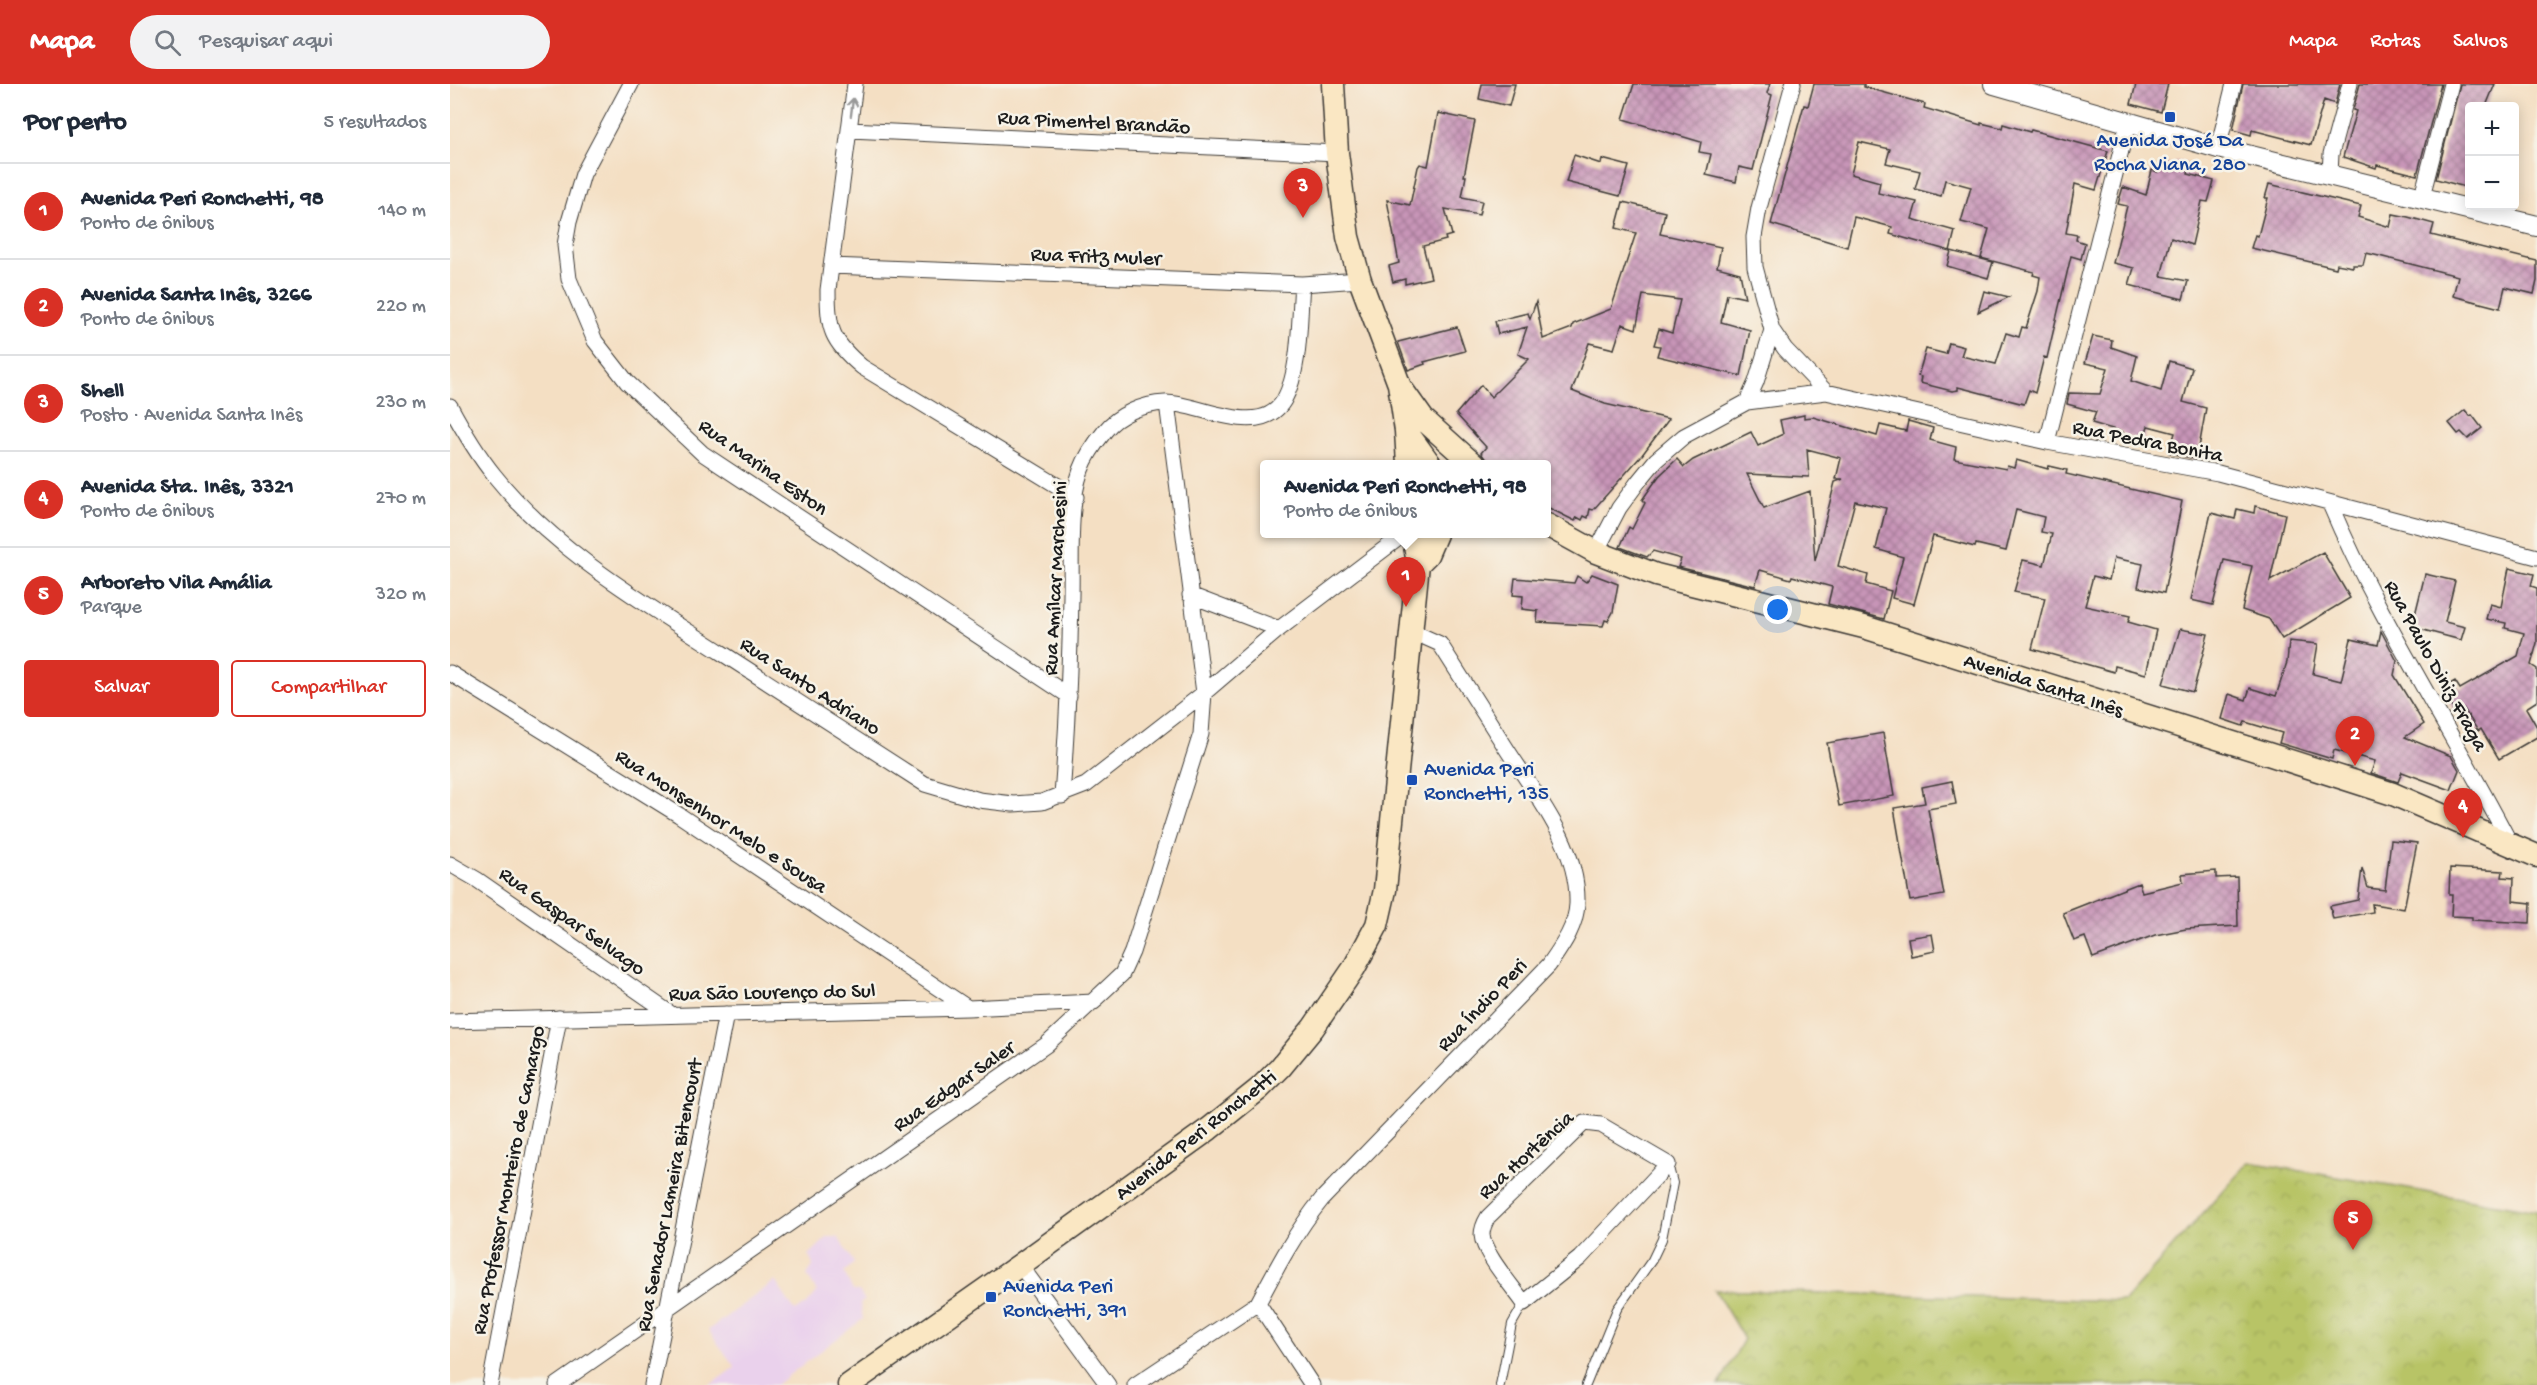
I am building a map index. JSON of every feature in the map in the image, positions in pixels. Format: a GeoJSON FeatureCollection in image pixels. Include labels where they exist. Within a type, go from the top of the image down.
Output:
{"type":"FeatureCollection","features":[{"type":"Feature","properties":{"kind":"main road"},"geometry":{"type":"LineString","coordinates":[[1335,86],[1337,153],[1348,237],[1360,280],[1428,460]]}},
{"type":"Feature","properties":{"kind":"main road"},"geometry":{"type":"LineString","coordinates":[[1409,460],[1415,425]]}},
{"type":"Feature","properties":{"kind":"main road"},"geometry":{"type":"LineString","coordinates":[[1415,425],[1444,460]]}},
{"type":"Feature","properties":{"kind":"main road"},"geometry":{"type":"LineString","coordinates":[[1415,425],[1466,460]]}},
{"type":"Feature","properties":{"kind":"main road","name":"Avenida Santa Inês"},"geometry":{"type":"LineString","coordinates":[[1551,527],[1596,552],[1656,575],[1864,627],[2393,794],[2537,856]]}},
{"type":"Feature","properties":{"kind":"main road"},"geometry":{"type":"LineString","coordinates":[[1414,538],[1418,564]]}},
{"type":"Feature","properties":{"kind":"main road"},"geometry":{"type":"LineString","coordinates":[[1418,564],[1427,555],[1434,538]]}},
{"type":"Feature","properties":{"kind":"main road","name":"Avenida Peri Ronchetti"},"geometry":{"type":"LineString","coordinates":[[849,1385],[1209,1128],[1259,1089],[1313,1028],[1354,968],[1377,926],[1385,890],[1418,564]]}},
{"type":"Feature","properties":{"kind":"street","name":"Rua Marina Eston"},"geometry":{"type":"LineString","coordinates":[[631,84],[583,174],[569,222],[565,246],[570,279],[595,341],[627,382],[702,453],[1069,696]]}},
{"type":"Feature","properties":{"kind":"street"},"geometry":{"type":"LineString","coordinates":[[855,84],[831,266],[828,315],[833,334],[843,351],[862,367],[1076,497]]}},
{"type":"Feature","properties":{"kind":"street"},"geometry":{"type":"LineString","coordinates":[[1793,84],[1759,208],[1754,237],[1755,267],[1772,330],[1785,349],[1826,392]]}},
{"type":"Feature","properties":{"kind":"street"},"geometry":{"type":"LineString","coordinates":[[1994,84],[2218,147],[2537,226]]}},
{"type":"Feature","properties":{"kind":"street"},"geometry":{"type":"LineString","coordinates":[[2218,147],[2234,84]]}},
{"type":"Feature","properties":{"kind":"street"},"geometry":{"type":"LineString","coordinates":[[2330,174],[2331,154],[2350,84]]}},
{"type":"Feature","properties":{"kind":"street"},"geometry":{"type":"LineString","coordinates":[[2422,196],[2451,84]]}},
{"type":"Feature","properties":{"kind":"street"},"geometry":{"type":"LineString","coordinates":[[2047,442],[2128,123]]}},
{"type":"Feature","properties":{"kind":"street","name":"Rua Pimentel Brandão"},"geometry":{"type":"LineString","coordinates":[[850,130],[1337,153]]}},
{"type":"Feature","properties":{"kind":"street","name":"Rua Fritz Muler"},"geometry":{"type":"LineString","coordinates":[[831,266],[1302,284],[1360,280]]}},
{"type":"Feature","properties":{"kind":"street","name":"Rua Amílcar Marchesini"},"geometry":{"type":"LineString","coordinates":[[1062,796],[1069,696],[1076,497],[1081,470],[1106,429],[1122,416],[1140,408],[1167,403],[1222,417],[1246,418],[1268,415],[1279,408],[1285,398],[1295,366],[1302,284]]}},
{"type":"Feature","properties":{"kind":"street"},"geometry":{"type":"LineString","coordinates":[[1596,552],[1619,508],[1656,460],[1684,436],[1746,402],[1756,382],[1772,330]]}},
{"type":"Feature","properties":{"kind":"street","name":"Rua Pedra Bonita"},"geometry":{"type":"LineString","coordinates":[[1746,402],[1826,392],[2047,442],[2218,473],[2537,557]]}},
{"type":"Feature","properties":{"kind":"street","name":"Rua Edgar Saler"},"geometry":{"type":"LineString","coordinates":[[557,1385],[1046,1045],[1122,974],[1132,952],[1202,734],[1204,693],[1167,403]]}},
{"type":"Feature","properties":{"kind":"street","name":"Rua Santo Adriano"},"geometry":{"type":"LineString","coordinates":[[450,406],[471,443],[494,475],[529,514],[573,552],[625,591],[925,784],[979,800],[1013,804],[1042,801],[1062,796],[1086,785],[1121,760],[1204,693],[1279,629],[1399,538]]}},
{"type":"Feature","properties":{"kind":"street","name":"Rua Paulo Diniz Fraga"},"geometry":{"type":"LineString","coordinates":[[2330,504],[2348,548],[2409,665],[2477,778],[2511,845]]}},
{"type":"Feature","properties":{"kind":"street"},"geometry":{"type":"LineString","coordinates":[[1190,595],[1279,629]]}},
{"type":"Feature","properties":{"kind":"street","name":"Rua Índio Peri"},"geometry":{"type":"LineString","coordinates":[[1258,1303],[1294,1237],[1322,1199],[1549,965],[1566,941],[1574,920],[1577,905],[1576,884],[1566,849],[1550,817],[1440,644],[1411,631]]}},
{"type":"Feature","properties":{"kind":"street","name":"Rua Monsenhor Melo e Sousa"},"geometry":{"type":"LineString","coordinates":[[450,673],[679,815],[968,1008]]}},
{"type":"Feature","properties":{"kind":"street","name":"Rua Gaspar Selvago"},"geometry":{"type":"LineString","coordinates":[[450,864],[476,879],[671,1014]]}},
{"type":"Feature","properties":{"kind":"street","name":"Rua São Lourenço do Sul"},"geometry":{"type":"LineString","coordinates":[[450,1021],[968,1008],[1094,1002]]}},
{"type":"Feature","properties":{"kind":"street","name":"Rua Senador Lameira Bitencourt"},"geometry":{"type":"LineString","coordinates":[[652,1385],[726,1014]]}},
{"type":"Feature","properties":{"kind":"street","name":"Rua Professor Monteiro de Camargo"},"geometry":{"type":"LineString","coordinates":[[490,1385],[559,1018]]}},
{"type":"Feature","properties":{"kind":"street","name":"Rua Hortência"},"geometry":{"type":"LineString","coordinates":[[1524,1303],[1485,1247],[1482,1234],[1488,1217],[1522,1182],[1584,1124],[1601,1125],[1668,1164]]}},
{"type":"Feature","properties":{"kind":"street"},"geometry":{"type":"LineString","coordinates":[[1524,1303],[1580,1258],[1668,1164]]}},
{"type":"Feature","properties":{"kind":"street"},"geometry":{"type":"LineString","coordinates":[[1020,1265],[1108,1385]]}},
{"type":"Feature","properties":{"kind":"street"},"geometry":{"type":"LineString","coordinates":[[1136,1385],[1258,1303],[1312,1385]]}},
{"type":"Feature","properties":{"kind":"lane"},"geometry":{"type":"LineString","coordinates":[[1586,1385],[1617,1309],[1652,1260],[1662,1239],[1673,1183],[1668,1164]]}},
{"type":"Feature","properties":{"kind":"lane"},"geometry":{"type":"LineString","coordinates":[[1500,1385],[1510,1332],[1524,1303]]}},
{"type":"Feature","properties":{"kind":"shaded area"},"geometry":{"type":"Polygon","coordinates":[[[828,1237],[838,1237],[854,1263],[844,1272],[853,1291],[859,1291],[865,1301],[860,1303],[863,1319],[776,1385],[710,1385],[735,1367],[708,1330],[775,1281],[795,1311],[807,1304],[817,1292],[807,1275],[813,1266],[809,1255],[828,1237]]]}},
{"type":"Feature","properties":{"kind":"green space"},"geometry":{"type":"Polygon","coordinates":[[[2249,1162],[2537,1211],[2537,1385],[1719,1385],[1744,1339],[1715,1290],[2124,1301],[2249,1162]]]}},
{"type":"Feature","properties":{"kind":"building"},"geometry":{"type":"Polygon","coordinates":[[[1482,84],[1515,84],[1509,106],[1479,99],[1482,84]]]}},
{"type":"Feature","properties":{"kind":"building"},"geometry":{"type":"Polygon","coordinates":[[[1634,84],[1770,84],[1767,93],[1772,95],[1753,170],[1739,167],[1736,182],[1706,175],[1711,154],[1699,152],[1701,142],[1623,119],[1634,84]]]}},
{"type":"Feature","properties":{"kind":"building"},"geometry":{"type":"Polygon","coordinates":[[[1814,84],[1864,84],[1864,87],[1925,104],[1924,108],[1981,125],[1981,123],[2002,128],[2003,124],[2108,151],[2096,190],[2075,184],[2066,233],[2077,235],[2076,240],[2085,243],[2081,259],[2071,256],[2047,358],[2044,357],[2035,393],[2029,390],[2024,404],[1958,387],[1958,390],[1952,391],[1920,383],[1921,377],[1918,376],[1926,349],[1946,354],[1949,343],[1964,347],[1961,356],[1996,364],[2006,333],[2019,337],[2022,327],[2026,328],[2038,291],[2040,277],[2033,275],[2034,272],[1981,258],[1989,229],[1961,222],[1971,187],[1945,180],[1941,196],[1915,189],[1920,171],[1886,163],[1890,149],[1859,142],[1851,174],[1880,182],[1878,193],[1917,202],[1912,219],[1955,231],[1950,251],[1890,234],[1892,227],[1854,217],[1847,247],[1771,224],[1804,105],[1808,106],[1814,84]]]}},
{"type":"Feature","properties":{"kind":"building"},"geometry":{"type":"Polygon","coordinates":[[[2136,84],[2168,84],[2161,112],[2131,104],[2136,84]]]}},
{"type":"Feature","properties":{"kind":"building"},"geometry":{"type":"Polygon","coordinates":[[[2243,84],[2340,84],[2335,104],[2324,100],[2311,145],[2252,130],[2251,135],[2233,130],[2243,84]]]}},
{"type":"Feature","properties":{"kind":"building"},"geometry":{"type":"Polygon","coordinates":[[[2360,84],[2441,84],[2417,175],[2377,165],[2376,168],[2343,157],[2356,111],[2353,110],[2360,84]]]}},
{"type":"Feature","properties":{"kind":"building"},"geometry":{"type":"Polygon","coordinates":[[[2460,84],[2495,84],[2488,102],[2465,102],[2465,187],[2436,179],[2460,84]]]}},
{"type":"Feature","properties":{"kind":"building"},"geometry":{"type":"Polygon","coordinates":[[[1438,113],[1475,121],[1462,197],[1482,201],[1479,215],[1445,209],[1452,235],[1445,237],[1446,240],[1423,246],[1431,278],[1405,284],[1405,279],[1393,282],[1389,266],[1399,263],[1387,200],[1410,205],[1418,167],[1420,164],[1428,166],[1438,113]]]}},
{"type":"Feature","properties":{"kind":"building"},"geometry":{"type":"Polygon","coordinates":[[[1574,155],[1601,164],[1602,159],[1629,166],[1620,196],[1566,182],[1574,155]]]}},
{"type":"Feature","properties":{"kind":"building"},"geometry":{"type":"Polygon","coordinates":[[[2175,161],[2190,165],[2188,174],[2214,181],[2208,202],[2202,201],[2192,245],[2171,238],[2161,276],[2188,281],[2183,299],[2129,285],[2134,268],[2113,263],[2127,206],[2118,204],[2123,187],[2146,195],[2152,170],[2158,172],[2161,162],[2173,166],[2175,161]]]}},
{"type":"Feature","properties":{"kind":"building"},"geometry":{"type":"Polygon","coordinates":[[[2269,184],[2361,206],[2358,217],[2390,227],[2393,214],[2408,217],[2434,224],[2431,235],[2537,261],[2537,281],[2534,294],[2505,287],[2500,308],[2453,296],[2458,276],[2379,256],[2366,253],[2363,265],[2353,265],[2353,267],[2337,264],[2336,268],[2251,248],[2255,235],[2258,236],[2268,198],[2265,198],[2269,184]]]}},
{"type":"Feature","properties":{"kind":"building"},"geometry":{"type":"Polygon","coordinates":[[[1623,202],[1665,212],[1660,234],[1721,247],[1717,267],[1740,273],[1745,298],[1727,294],[1721,322],[1750,330],[1741,376],[1657,356],[1660,346],[1654,345],[1659,329],[1672,333],[1680,300],[1643,295],[1636,329],[1622,324],[1614,349],[1589,343],[1572,391],[1605,404],[1669,419],[1642,455],[1593,510],[1590,509],[1588,518],[1584,516],[1582,520],[1577,517],[1575,521],[1551,509],[1551,460],[1486,460],[1481,453],[1486,447],[1456,414],[1481,385],[1491,397],[1529,359],[1518,354],[1527,327],[1498,334],[1495,321],[1528,313],[1530,319],[1536,302],[1543,339],[1611,309],[1636,233],[1616,228],[1623,202]]]}},
{"type":"Feature","properties":{"kind":"building"},"geometry":{"type":"Polygon","coordinates":[[[1951,251],[1993,262],[1988,278],[1947,266],[1951,251]]]}},
{"type":"Feature","properties":{"kind":"building"},"geometry":{"type":"Polygon","coordinates":[[[1984,291],[2009,297],[1978,312],[1984,291]]]}},
{"type":"Feature","properties":{"kind":"building"},"geometry":{"type":"Polygon","coordinates":[[[1457,327],[1465,351],[1424,362],[1425,364],[1408,370],[1398,342],[1457,327]]]}},
{"type":"Feature","properties":{"kind":"building"},"geometry":{"type":"Polygon","coordinates":[[[2093,336],[2112,340],[2111,347],[2137,356],[2131,381],[2161,391],[2169,361],[2192,368],[2183,402],[2206,408],[2197,459],[2169,453],[2175,433],[2148,426],[2143,441],[2123,435],[2123,432],[2092,423],[2096,412],[2067,404],[2069,393],[2100,394],[2108,368],[2085,363],[2093,336]]]}},
{"type":"Feature","properties":{"kind":"building"},"geometry":{"type":"Polygon","coordinates":[[[2465,410],[2482,428],[2468,439],[2461,432],[2458,434],[2449,423],[2465,410]]]}},
{"type":"Feature","properties":{"kind":"building"},"geometry":{"type":"Polygon","coordinates":[[[1804,415],[1804,418],[1813,417],[1877,436],[1880,425],[1906,431],[1908,421],[1933,428],[1930,440],[1956,447],[1954,459],[2006,469],[2007,466],[2014,468],[2016,460],[2048,469],[2049,466],[2067,470],[2066,474],[2182,501],[2164,593],[2138,587],[2143,564],[2114,558],[2109,580],[2093,576],[2085,606],[2130,616],[2128,622],[2156,630],[2146,674],[2115,666],[2114,672],[2032,649],[2045,598],[2014,592],[2023,560],[2044,565],[2052,534],[2041,532],[2044,517],[2016,510],[2006,551],[1976,544],[1975,547],[1933,536],[1914,604],[1892,598],[1903,557],[1876,549],[1886,508],[1855,501],[1838,566],[1868,575],[1866,584],[1891,591],[1884,619],[1828,604],[1832,587],[1792,576],[1791,579],[1760,570],[1755,586],[1678,567],[1681,559],[1653,551],[1647,557],[1620,547],[1629,527],[1632,529],[1645,503],[1642,500],[1659,476],[1677,459],[1684,467],[1693,460],[1751,432],[1758,446],[1783,434],[1780,420],[1804,415]],[[1807,449],[1809,477],[1747,474],[1764,508],[1810,491],[1815,561],[1835,482],[1843,479],[1836,479],[1841,458],[1807,449]]]}},
{"type":"Feature","properties":{"kind":"building"},"geometry":{"type":"Polygon","coordinates":[[[2255,506],[2285,514],[2270,581],[2323,552],[2350,598],[2282,639],[2269,619],[2242,610],[2252,566],[2224,560],[2213,605],[2191,600],[2211,513],[2235,519],[2237,509],[2254,513],[2255,506]]]}},
{"type":"Feature","properties":{"kind":"building"},"geometry":{"type":"Polygon","coordinates":[[[2509,568],[2534,574],[2531,586],[2537,588],[2537,643],[2531,665],[2537,669],[2537,701],[2526,708],[2537,727],[2537,737],[2499,759],[2481,729],[2478,731],[2464,709],[2456,714],[2441,689],[2455,681],[2460,689],[2518,656],[2524,633],[2505,628],[2506,623],[2486,619],[2490,604],[2501,607],[2509,568]]]}},
{"type":"Feature","properties":{"kind":"building"},"geometry":{"type":"Polygon","coordinates":[[[1592,574],[1618,584],[1613,612],[1608,621],[1605,620],[1603,626],[1537,622],[1538,611],[1522,609],[1523,596],[1513,595],[1515,578],[1574,583],[1577,576],[1586,582],[1592,574]]]}},
{"type":"Feature","properties":{"kind":"building"},"geometry":{"type":"Polygon","coordinates":[[[2425,574],[2455,581],[2445,622],[2465,627],[2461,640],[2412,627],[2425,574]]]}},
{"type":"Feature","properties":{"kind":"building"},"geometry":{"type":"Polygon","coordinates":[[[2180,629],[2208,634],[2193,692],[2163,684],[2180,629]]]}},
{"type":"Feature","properties":{"kind":"building"},"geometry":{"type":"Polygon","coordinates":[[[2381,631],[2397,661],[2394,675],[2424,724],[2405,737],[2451,756],[2459,770],[2451,790],[2402,772],[2398,782],[2371,773],[2375,761],[2334,750],[2332,759],[2279,743],[2282,733],[2245,722],[2243,726],[2222,719],[2229,694],[2246,700],[2250,688],[2276,696],[2287,662],[2289,641],[2318,644],[2313,674],[2341,681],[2351,639],[2378,645],[2381,631]]]}},
{"type":"Feature","properties":{"kind":"building"},"geometry":{"type":"Polygon","coordinates":[[[1883,733],[1894,796],[1839,806],[1827,743],[1883,733]]]}},
{"type":"Feature","properties":{"kind":"building"},"geometry":{"type":"Polygon","coordinates":[[[1952,781],[1956,804],[1928,809],[1944,895],[1910,901],[1894,808],[1925,803],[1922,787],[1952,781]]]}},
{"type":"Feature","properties":{"kind":"building"},"geometry":{"type":"Polygon","coordinates":[[[2391,840],[2417,843],[2404,909],[2372,904],[2373,912],[2333,919],[2330,906],[2358,900],[2362,868],[2368,888],[2385,890],[2391,840]]]}},
{"type":"Feature","properties":{"kind":"building"},"geometry":{"type":"Polygon","coordinates":[[[2450,868],[2503,871],[2502,877],[2514,878],[2513,901],[2531,903],[2530,923],[2472,920],[2472,917],[2451,916],[2450,868]]]}},
{"type":"Feature","properties":{"kind":"building"},"geometry":{"type":"Polygon","coordinates":[[[2216,871],[2216,878],[2237,877],[2238,926],[2186,929],[2155,935],[2093,958],[2085,937],[2074,941],[2063,913],[2139,883],[2142,892],[2183,882],[2182,874],[2216,871]]]}},
{"type":"Feature","properties":{"kind":"building"},"geometry":{"type":"Polygon","coordinates":[[[1932,934],[1935,951],[1911,956],[1908,938],[1932,934]]]}},
{"type":"Feature","properties":{"kind":"place","name":"Avenida José Da Rocha Viana, 280"},"geometry":{"type":"Point","coordinates":[2170,117]}},
{"type":"Feature","properties":{"kind":"place","name":"Shell"},"geometry":{"type":"Point","coordinates":[1303,218]}},
{"type":"Feature","properties":{"kind":"place","name":"Avenida Peri Ronchetti, 98"},"geometry":{"type":"Point","coordinates":[1406,607]}},
{"type":"Feature","properties":{"kind":"place","name":"Avenida Santa Inês, 3266"},"geometry":{"type":"Point","coordinates":[2355,766]}},
{"type":"Feature","properties":{"kind":"place","name":"Avenida Peri Ronchetti, 135"},"geometry":{"type":"Point","coordinates":[1412,780]}},
{"type":"Feature","properties":{"kind":"place","name":"Avenida Sta. Inês, 3321"},"geometry":{"type":"Point","coordinates":[2463,838]}},
{"type":"Feature","properties":{"kind":"place","name":"Arboreto Vila Amália"},"geometry":{"type":"Point","coordinates":[2353,1250]}},
{"type":"Feature","properties":{"kind":"place","name":"Avenida Peri Ronchetti, 391"},"geometry":{"type":"Point","coordinates":[991,1297]}}]}
